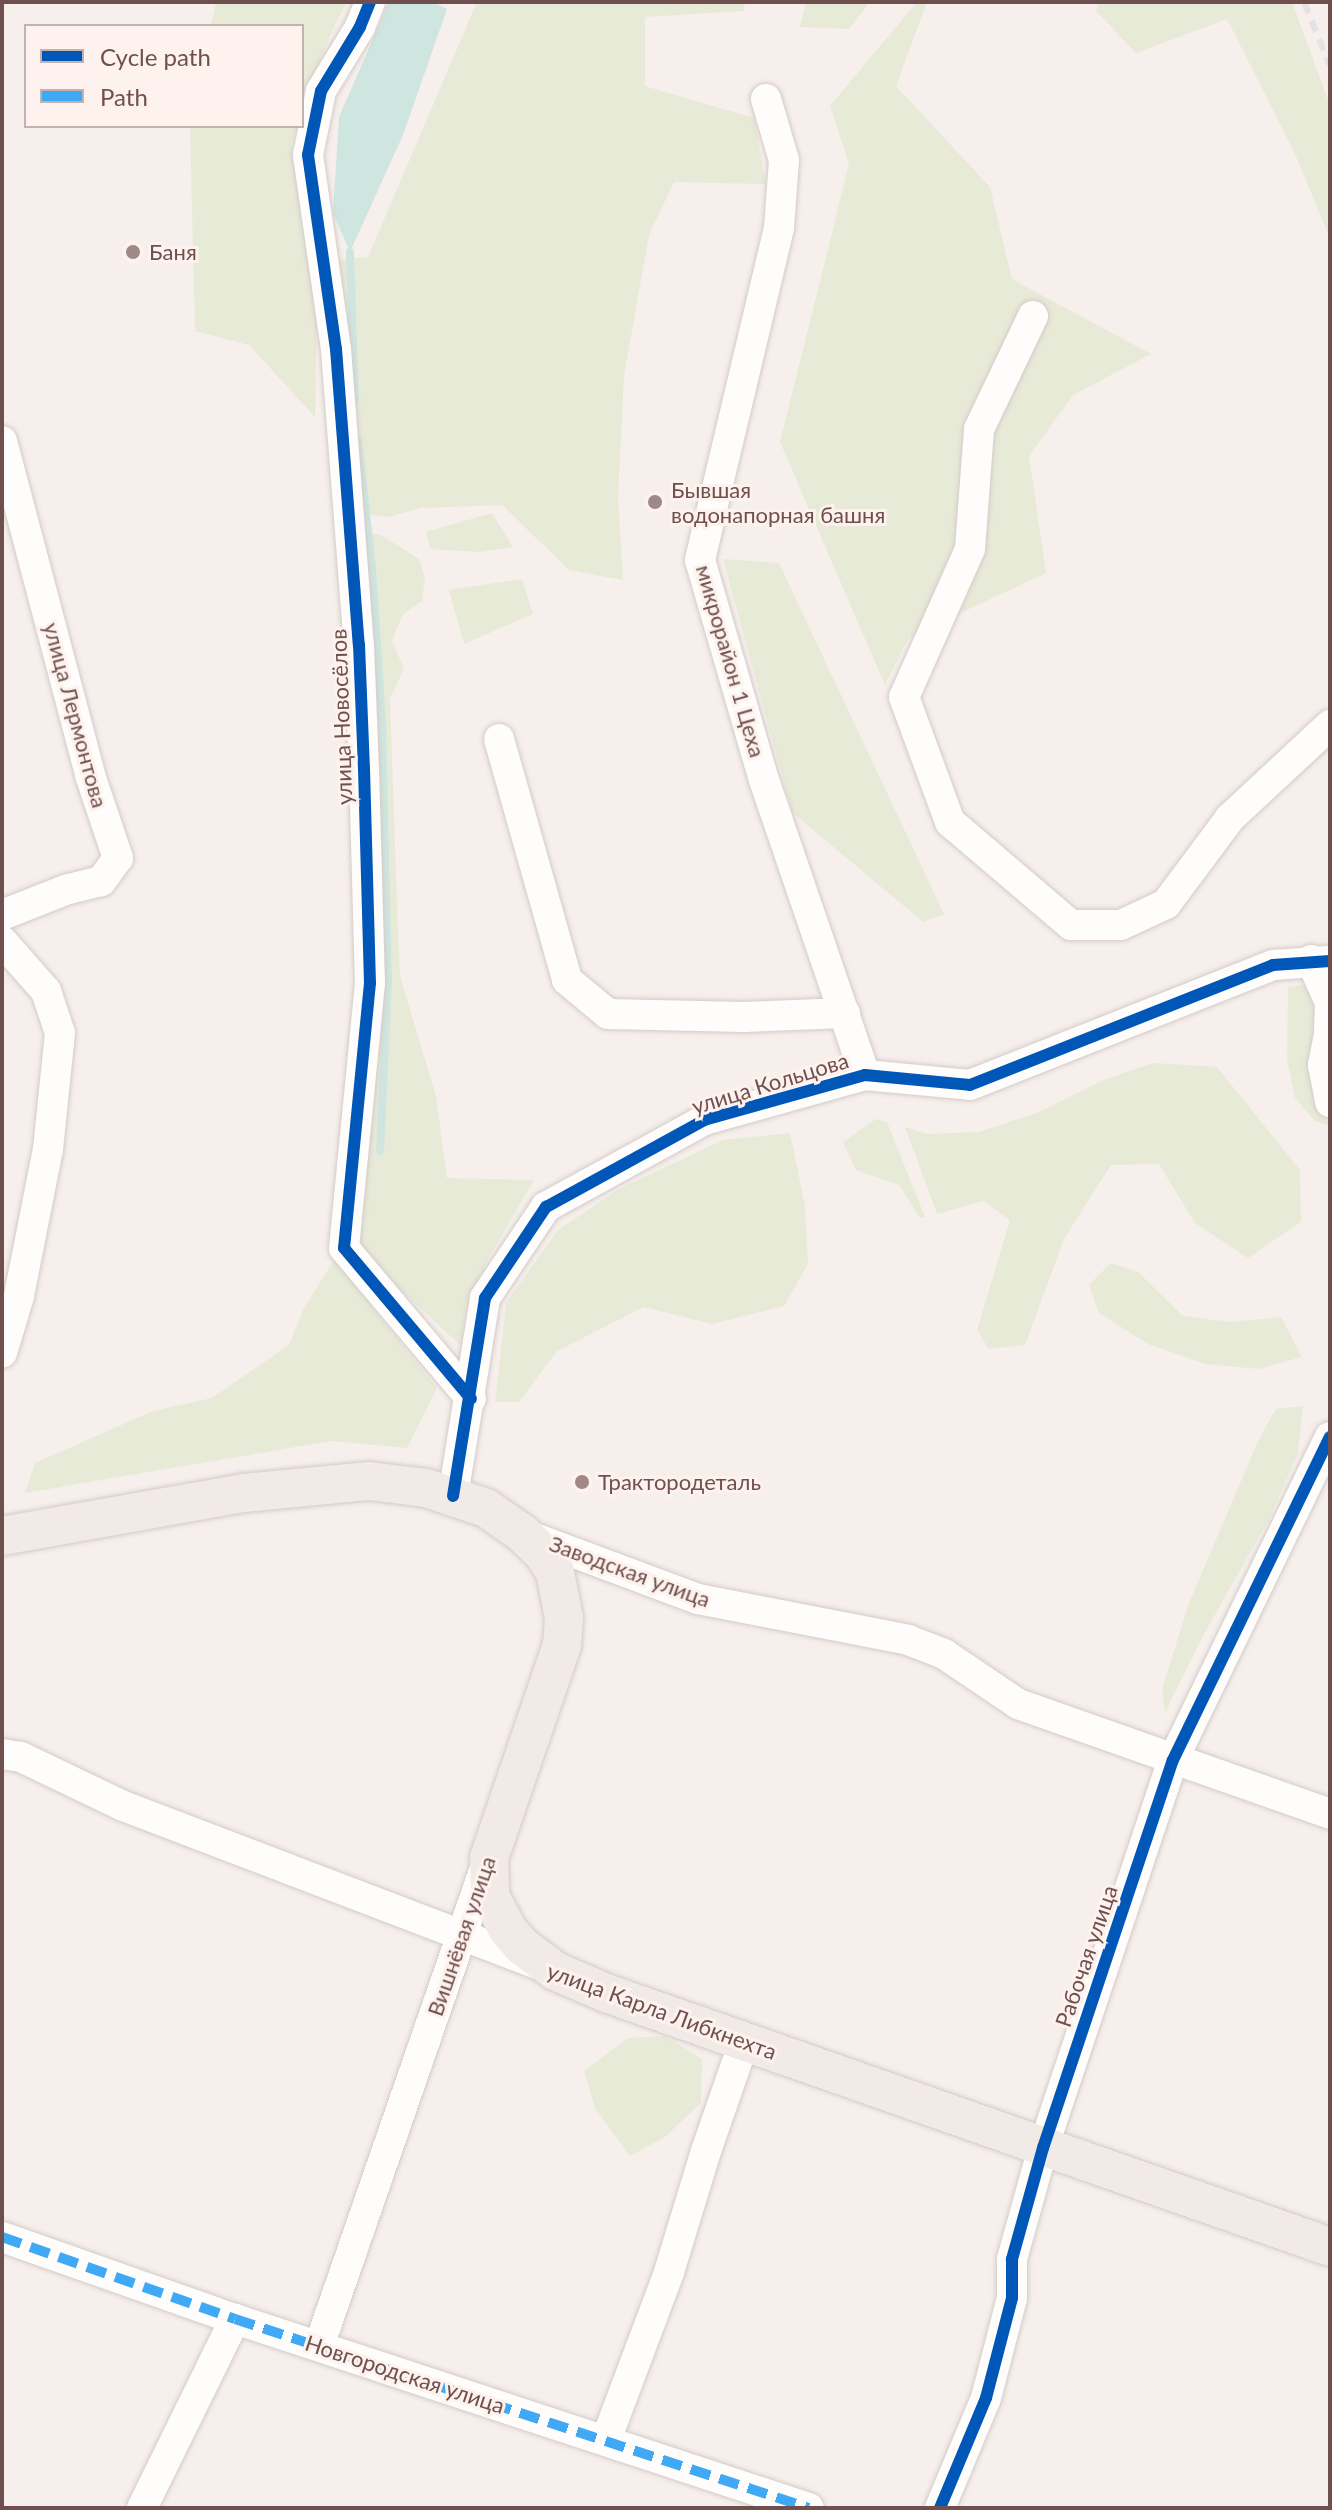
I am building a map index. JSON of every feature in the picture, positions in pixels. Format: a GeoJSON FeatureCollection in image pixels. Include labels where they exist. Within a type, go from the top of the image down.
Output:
{"type":"FeatureCollection","features":[{"type":"Feature","properties":{"kind":"main road","name":"Заводская улица"},"geometry":{"type":"LineString","coordinates":[[3,1527],[317,1484],[401,1483],[486,1508],[522,1533]]}},
{"type":"Feature","properties":{"kind":"main road","name":"Вишнёвая улица"},"geometry":{"type":"LineString","coordinates":[[489,1858],[562,1645],[564,1618],[555,1572],[542,1552],[522,1533]]}},
{"type":"Feature","properties":{"kind":"main road"},"geometry":{"type":"LineString","coordinates":[[489,1858],[490,1896],[497,1913],[522,1946],[555,1971]]}},
{"type":"Feature","properties":{"kind":"main road","name":"улица Карла Либкнехта"},"geometry":{"type":"LineString","coordinates":[[555,1971],[606,1993],[1330,2247]]}},
{"type":"Feature","properties":{"kind":"street","name":"улица Новосёлов"},"geometry":{"type":"LineString","coordinates":[[370,2],[360,27],[321,91],[308,155],[336,349],[359,645],[364,769],[370,983],[344,1248],[471,1399]]}},
{"type":"Feature","properties":{"kind":"street","name":"микрорайон 1 Цеха"},"geometry":{"type":"LineString","coordinates":[[766,99],[784,160],[779,228],[700,560],[764,780],[865,1075]]}},
{"type":"Feature","properties":{"kind":"street"},"geometry":{"type":"LineString","coordinates":[[1033,316],[979,429],[970,549],[904,697],[950,822],[1071,925],[1121,925],[1166,904],[1230,818],[1330,725]]}},
{"type":"Feature","properties":{"kind":"street","name":"улица Лермонтова"},"geometry":{"type":"LineString","coordinates":[[2,441],[90,775],[118,858],[101,881],[68,889],[2,915]]}},
{"type":"Feature","properties":{"kind":"street"},"geometry":{"type":"LineString","coordinates":[[499,739],[567,980],[608,1014],[744,1017],[845,1013]]}},
{"type":"Feature","properties":{"kind":"street"},"geometry":{"type":"LineString","coordinates":[[2,941],[46,991],[60,1033],[48,1149],[19,1296],[2,1353]]}},
{"type":"Feature","properties":{"kind":"street","name":"улица Кольцова"},"geometry":{"type":"LineString","coordinates":[[453,1496],[485,1298],[546,1207],[704,1120],[865,1075],[970,1085],[1273,965],[1321,961]]}},
{"type":"Feature","properties":{"kind":"street"},"geometry":{"type":"LineString","coordinates":[[1321,961],[1330,1003],[1330,1030],[1323,1065],[1330,1102]]}},
{"type":"Feature","properties":{"kind":"street","name":"Рабочая улица"},"geometry":{"type":"LineString","coordinates":[[940,2508],[986,2398],[1012,2298],[1012,2259],[1043,2148],[1173,1760],[1330,1437]]}},
{"type":"Feature","properties":{"kind":"street","name":"Заводская улица"},"geometry":{"type":"LineString","coordinates":[[522,1533],[698,1599],[908,1640],[944,1654],[1018,1704],[1330,1814]]}},
{"type":"Feature","properties":{"kind":"street","name":"улица Карла Либкнехта"},"geometry":{"type":"LineString","coordinates":[[2,1754],[21,1757],[121,1805],[555,1971]]}},
{"type":"Feature","properties":{"kind":"street","name":"Вишнёвая улица"},"geometry":{"type":"LineString","coordinates":[[319,2346],[489,1858]]}},
{"type":"Feature","properties":{"kind":"street"},"geometry":{"type":"LineString","coordinates":[[606,2440],[669,2272],[744,2042]]}},
{"type":"Feature","properties":{"kind":"street","name":"Новгородская улица"},"geometry":{"type":"LineString","coordinates":[[2,2237],[235,2319],[809,2508]]}},
{"type":"Feature","properties":{"kind":"street"},"geometry":{"type":"LineString","coordinates":[[142,2508],[235,2319]]}},
{"type":"Feature","properties":{"kind":"green space"},"geometry":{"type":"Polygon","coordinates":[[[216,2],[347,2],[330,35],[304,106],[304,24],[211,24],[216,2]]]}},
{"type":"Feature","properties":{"kind":"green space"},"geometry":{"type":"Polygon","coordinates":[[[477,2],[745,2],[744,11],[645,17],[645,86],[754,118],[766,184],[674,182],[649,235],[624,376],[618,497],[623,580],[569,570],[502,505],[421,508],[388,517],[356,513],[334,260],[368,257],[477,2]]]}},
{"type":"Feature","properties":{"kind":"green space"},"geometry":{"type":"Polygon","coordinates":[[[806,2],[870,2],[849,29],[800,27],[806,2]]]}},
{"type":"Feature","properties":{"kind":"green space"},"geometry":{"type":"Polygon","coordinates":[[[917,2],[927,2],[896,86],[990,187],[1012,279],[1151,354],[1073,395],[1029,456],[1046,573],[909,637],[885,685],[780,442],[849,164],[830,106],[917,2]]]}},
{"type":"Feature","properties":{"kind":"green space"},"geometry":{"type":"Polygon","coordinates":[[[1098,2],[1292,2],[1330,105],[1330,238],[1295,154],[1227,19],[1136,53],[1096,11],[1098,2]]]}},
{"type":"Feature","properties":{"kind":"green space"},"geometry":{"type":"Polygon","coordinates":[[[190,128],[296,128],[291,143],[317,313],[315,417],[249,345],[195,331],[190,128]]]}},
{"type":"Feature","properties":{"kind":"green space"},"geometry":{"type":"Polygon","coordinates":[[[492,513],[513,547],[480,552],[430,549],[426,532],[492,513]]]}},
{"type":"Feature","properties":{"kind":"green space"},"geometry":{"type":"Polygon","coordinates":[[[355,531],[381,535],[419,559],[425,578],[422,601],[403,614],[392,641],[404,669],[390,698],[398,932],[400,976],[436,1096],[447,1178],[534,1180],[487,1261],[465,1313],[461,1346],[389,1279],[354,1239],[362,1137],[355,531]]]}},
{"type":"Feature","properties":{"kind":"green space"},"geometry":{"type":"Polygon","coordinates":[[[723,559],[779,563],[944,914],[923,922],[792,812],[723,559]]]}},
{"type":"Feature","properties":{"kind":"green space"},"geometry":{"type":"Polygon","coordinates":[[[522,579],[533,614],[464,644],[449,590],[522,579]]]}},
{"type":"Feature","properties":{"kind":"green space"},"geometry":{"type":"Polygon","coordinates":[[[1305,985],[1315,1008],[1311,1074],[1330,1126],[1315,1121],[1295,1098],[1287,1059],[1288,987],[1305,985]]]}},
{"type":"Feature","properties":{"kind":"green space"},"geometry":{"type":"Polygon","coordinates":[[[1153,1063],[1217,1067],[1300,1170],[1301,1222],[1248,1258],[1195,1223],[1159,1164],[1111,1165],[1064,1239],[1025,1345],[989,1349],[977,1330],[1010,1220],[983,1201],[937,1214],[905,1127],[928,1134],[979,1132],[1039,1112],[1106,1079],[1153,1063]]]}},
{"type":"Feature","properties":{"kind":"green space"},"geometry":{"type":"Polygon","coordinates":[[[876,1119],[887,1122],[925,1217],[920,1218],[899,1185],[856,1170],[843,1142],[876,1119]]]}},
{"type":"Feature","properties":{"kind":"green space"},"geometry":{"type":"Polygon","coordinates":[[[790,1133],[805,1206],[808,1264],[784,1306],[712,1324],[644,1307],[557,1351],[519,1402],[495,1402],[506,1303],[558,1230],[619,1189],[723,1140],[790,1133]]]}},
{"type":"Feature","properties":{"kind":"green space"},"geometry":{"type":"Polygon","coordinates":[[[334,1260],[437,1388],[407,1448],[331,1441],[25,1493],[35,1463],[153,1411],[212,1398],[289,1345],[304,1308],[334,1260]]]}},
{"type":"Feature","properties":{"kind":"green space"},"geometry":{"type":"Polygon","coordinates":[[[1111,1263],[1138,1272],[1183,1316],[1230,1322],[1281,1317],[1302,1357],[1259,1369],[1205,1364],[1148,1344],[1099,1313],[1089,1285],[1111,1263]]]}},
{"type":"Feature","properties":{"kind":"green space"},"geometry":{"type":"Polygon","coordinates":[[[1303,1406],[1298,1453],[1268,1521],[1203,1636],[1165,1712],[1162,1689],[1189,1603],[1259,1439],[1276,1409],[1303,1406]]]}},
{"type":"Feature","properties":{"kind":"green space"},"geometry":{"type":"Polygon","coordinates":[[[665,2036],[702,2059],[701,2103],[665,2137],[630,2156],[595,2108],[584,2071],[628,2038],[665,2036]]]}},
{"type":"Feature","properties":{"kind":"water"},"geometry":{"type":"Polygon","coordinates":[[[389,2],[433,2],[447,9],[403,135],[350,252],[333,213],[339,117],[389,2]]]}},
{"type":"Feature","properties":{"kind":"waterway"},"geometry":{"type":"LineString","coordinates":[[350,252],[355,400]]}},
{"type":"Feature","properties":{"kind":"waterway"},"geometry":{"type":"LineString","coordinates":[[358,441],[372,567],[382,723],[388,978],[380,1151]]}},
{"type":"Feature","properties":{"kind":"railway"},"geometry":{"type":"LineString","coordinates":[[1304,2],[1330,66]]}},
{"type":"Feature","properties":{"kind":"marked path"},"geometry":{"type":"LineString","coordinates":[[2,2237],[235,2319],[809,2508]]}},
{"type":"Feature","properties":{"kind":"cycle path"},"geometry":{"type":"LineString","coordinates":[[370,2],[360,27],[321,91],[308,155],[336,349],[359,645],[364,769],[370,983],[344,1248],[471,1399]]}},
{"type":"Feature","properties":{"kind":"cycle path"},"geometry":{"type":"LineString","coordinates":[[453,1496],[485,1298],[546,1207],[704,1120],[865,1075],[970,1085],[1273,965],[1330,961]]}},
{"type":"Feature","properties":{"kind":"cycle path"},"geometry":{"type":"LineString","coordinates":[[940,2508],[986,2398],[1012,2298],[1012,2259],[1043,2148],[1173,1760],[1330,1437]]}},
{"type":"Feature","properties":{"kind":"place","name":"Баня"},"geometry":{"type":"Point","coordinates":[133,252]}},
{"type":"Feature","properties":{"kind":"place","name":"Бывшая водонапорная башня"},"geometry":{"type":"Point","coordinates":[655,502]}},
{"type":"Feature","properties":{"kind":"place","name":"Трактородеталь"},"geometry":{"type":"Point","coordinates":[582,1482]}}]}
